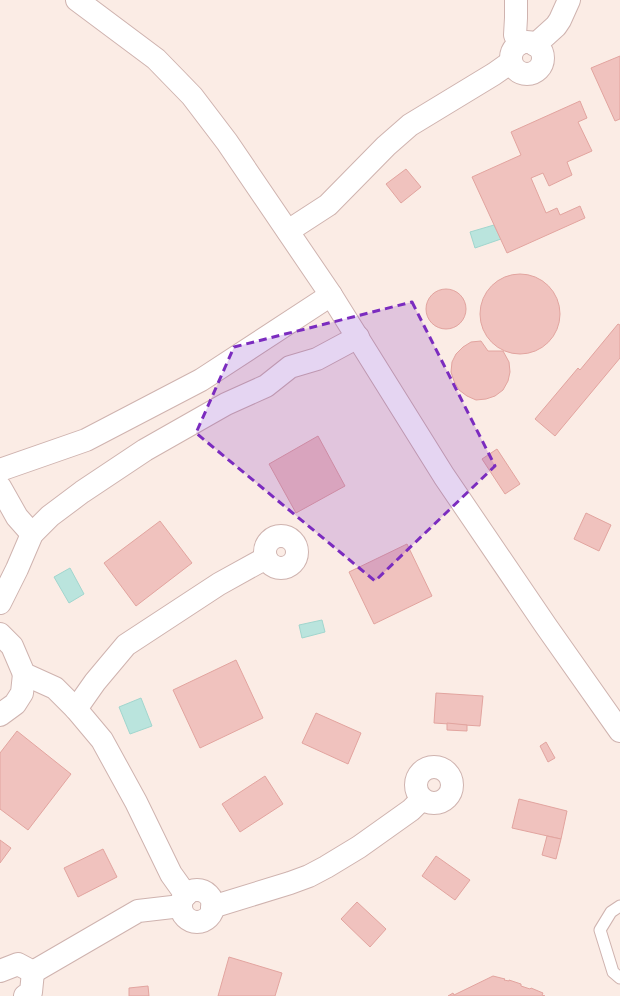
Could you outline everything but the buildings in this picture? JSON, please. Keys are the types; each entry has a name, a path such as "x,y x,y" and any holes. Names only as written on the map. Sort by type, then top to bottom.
{"street":[{"path":"77,0 156,59 192,96 227,142 358,337 444,476 546,626 620,731"},
{"path":"516,0 515,35 522,50"},
{"path":"288,231 328,205 386,146 410,125 494,74 522,50 556,26 569,0"},
{"path":"0,470 86,440 201,380 331,296"},
{"path":"0,603 32,534 50,516 82,492 145,450 226,404 266,386 290,367 317,359 358,337"},
{"path":"0,487 17,517 32,534"},
{"path":"76,709 95,682 126,645 219,584 266,558"},
{"path":"0,634 12,646 24,674 22,693 15,704 0,715"},
{"path":"24,674 55,688 76,709 102,740 136,802 183,900 182,912 190,921 202,921 207,918 211,913 212,907 309,876 359,846 411,810 422,799"},
{"path":"33,972 138,911 183,900"},
{"path":"0,971 18,964 33,972"},
{"path":"25,996 31,992 33,972"}],"lane":[{"path":"620,906 611,912 600,930 614,972 620,978"}],"highlighted area":[{"path":"412,302 495,466 375,581 196,433 234,347"}],"water":[{"path":"494,225 501,239 475,248 470,232"},
{"path":"70,568 84,594 69,603 54,577"},
{"path":"322,620 325,632 302,638 299,625"},
{"path":"141,698 152,726 130,734 119,707"}]}
